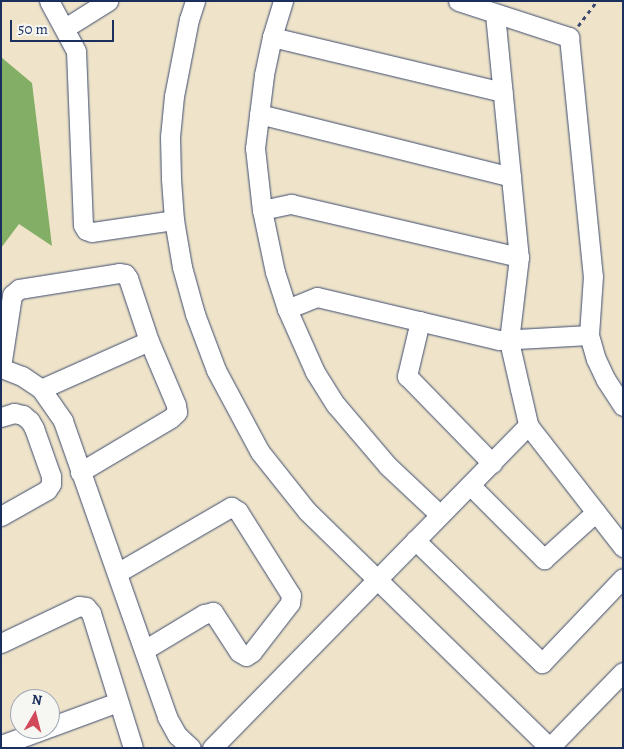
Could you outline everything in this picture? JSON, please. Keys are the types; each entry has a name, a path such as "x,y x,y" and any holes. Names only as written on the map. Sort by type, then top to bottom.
{"street":[{"path":"49,1 76,51 83,225 86,230 92,232 174,220"},
{"path":"65,28 108,1"},
{"path":"195,1 189,19 174,96 170,137 174,220 182,267 195,314 216,370 260,452 307,511 549,748 623,672"},
{"path":"283,1 272,37 255,148 262,210 275,272 286,309 315,372 336,405 388,466 440,515"},
{"path":"458,1 569,37 593,276 589,335 596,359 606,380 623,406"},
{"path":"495,14 518,257 508,341 528,425 623,547"},
{"path":"272,37 502,92"},
{"path":"259,114 511,177"},
{"path":"262,210 291,204 518,257"},
{"path":"80,472 171,418 177,412 176,405 149,342 128,278 124,274 119,273 19,289 12,295 1,368 22,376 41,389 63,421 80,472 167,717 177,735 191,748"},
{"path":"286,309 318,297 508,341 589,335"},
{"path":"420,321 408,376 492,463"},
{"path":"41,389 149,342"},
{"path":"1,417 14,413 23,415 30,421 51,476 51,484 47,490 1,516"},
{"path":"212,748 528,425"},
{"path":"470,486 544,558 596,512"},
{"path":"117,573 231,507 238,511 291,595 290,602 252,652 246,656 239,652 213,612 204,614 144,650"},
{"path":"415,540 542,663 623,578"},
{"path":"1,643 79,606 86,607 91,613 133,748"},
{"path":"60,723 118,702"},
{"path":"1,745 18,739"}],"path":[{"path":"569,37 596,1"}],"green space":[{"path":"1,57 32,83 52,246 19,224 1,248"}]}
